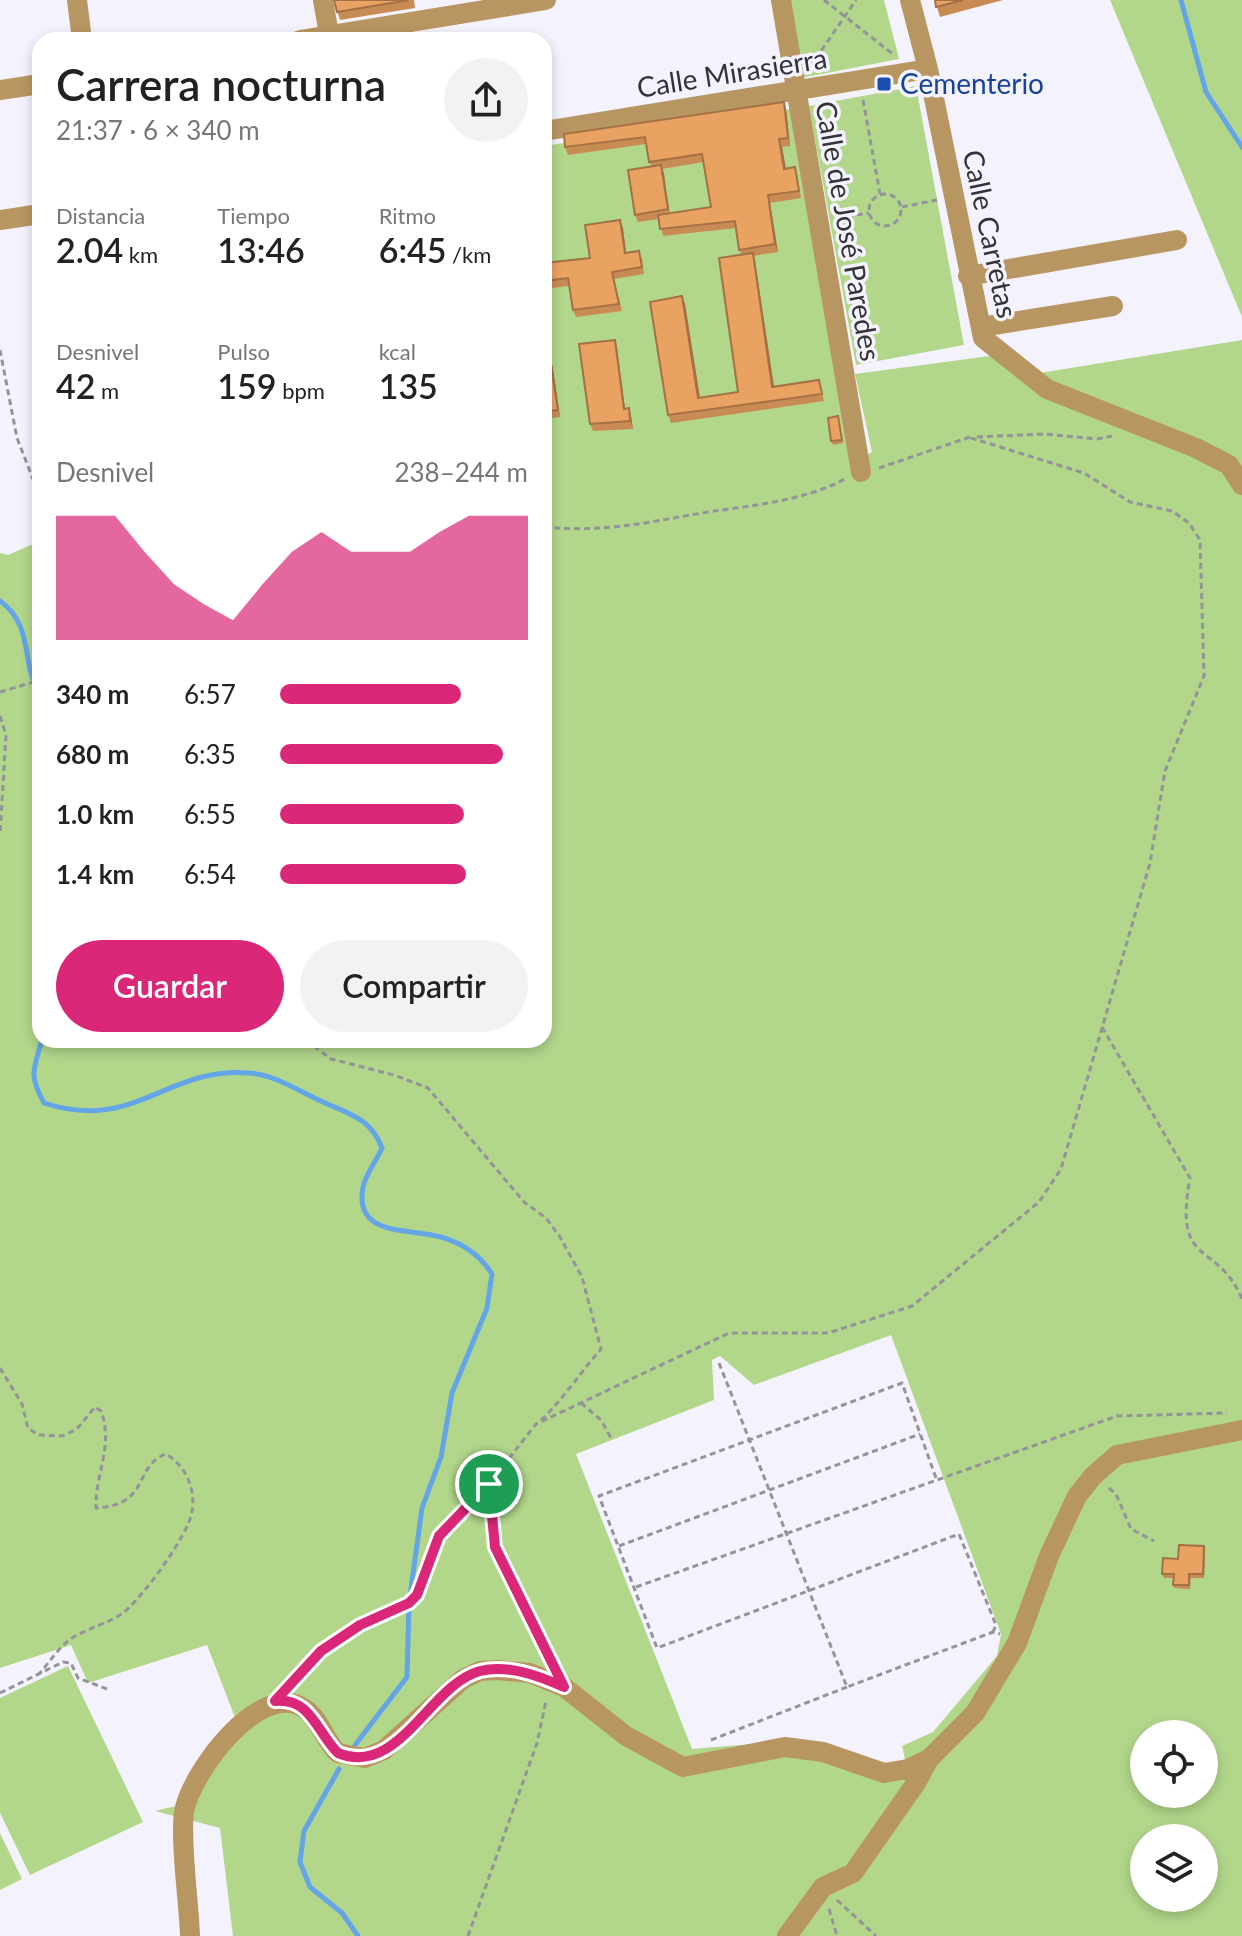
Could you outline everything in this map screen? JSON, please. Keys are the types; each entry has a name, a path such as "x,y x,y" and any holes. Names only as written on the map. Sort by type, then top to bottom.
{"street":[{"path":"77,0 81,32"},
{"path":"323,0 329,32"},
{"path":"350,32 428,9 546,0"},
{"name":"Calle de José Paredes","path":"781,0 861,472"},
{"name":"Calle Carretas","path":"910,0 928,69 983,338 1047,389 1196,448 1229,465 1242,485"},
{"name":"Calle Mirasierra","path":"552,130 928,69"},
{"path":"0,90 32,85"},
{"path":"0,220 32,215"},
{"path":"968,276 1177,240"},
{"path":"981,327 1113,306"},
{"path":"787,1936 823,1887 853,1873 916,1783 929,1759 975,1713 1005,1633 1049,1556 1077,1496 1093,1476 1117,1455 1242,1430"},
{"path":"190,1936 184,1812 203,1769 254,1713 275,1701 287,1700 307,1710 338,1753 365,1758 384,1750 463,1679 480,1671 530,1673 557,1684 626,1736 683,1767 785,1747 823,1752 884,1773 908,1769 929,1759"}],"path":[{"path":"824,0 899,59"},
{"path":"796,90 848,17 856,0"},
{"path":"859,80 880,194"},
{"path":"869,213 879,225 890,226 898,220 901,207 894,197 880,194"},
{"path":"869,213 872,201 880,194"},
{"path":"901,207 953,197"},
{"path":"818,222 869,213"},
{"path":"0,350 17,438 32,476"},
{"path":"536,1424 729,1333 828,1333 912,1306 1039,1202 1061,1169 1150,863 1165,771 1204,676 1200,540 1189,523 1172,511 1130,502 1084,473 968,437"},
{"path":"0,692 32,682"},
{"path":"0,716 6,735 0,834"},
{"path":"1102,1027 1190,1178 1184,1212 1193,1247 1234,1281 1242,1299"},
{"path":"275,1701 321,1651 360,1625 409,1603 417,1595 439,1536 489,1484 536,1424 565,1398 574,1381 601,1349 582,1277 560,1237 546,1218 524,1202 424,1084 331,1059 317,1048"},
{"path":"719,1363 847,1687"},
{"path":"0,1368 22,1404 28,1428 38,1435 62,1436 77,1429 95,1407 101,1411 107,1432 106,1460 96,1493 96,1508 115,1507 133,1496 156,1457 166,1454 176,1460 191,1482 193,1511 187,1526 139,1597 122,1613 68,1641 39,1674"},
{"path":"711,1740 847,1687 1005,1633 996,1625 959,1534 657,1648 599,1496 902,1383 936,1478"},
{"path":"581,1403 601,1420 612,1440"},
{"path":"636,1587 1117,1416 1228,1413"},
{"path":"619,1546 920,1434"},
{"path":"1093,1476 1116,1494 1131,1529 1154,1541"},
{"path":"468,1936 557,1684 495,1547 489,1484"},
{"path":"0,1693 63,1662 71,1663 78,1678 107,1689"},
{"path":"823,1887 876,1936"}],"green space":[{"path":"788,0 884,0 899,59 801,78"},
{"path":"1110,0 1242,0 1242,317"},
{"path":"916,86 964,345 856,365 809,106"},
{"path":"791,109 850,463 872,452 855,374 1012,353 1040,373 1242,340 1242,1936 233,1936 220,1828 155,1811 176,1806 236,1720 207,1645 88,1683 71,1645 0,1668 0,553 8,555 32,544 32,1048 552,1048 552,145","holes":["891,1335 1001,1634 997,1656 933,1732 902,1746 905,1759 891,1764 775,1742 692,1749 576,1454 714,1400 712,1360 720,1356 754,1385"]},
{"path":"68,1666 143,1822 30,1875 0,1813 0,1698"},
{"path":"0,1833 22,1879 0,1890"}],"building":[{"path":"334,0 409,0 337,12"},
{"path":"935,0 963,0 936,7"},
{"path":"784,102 788,138 779,139 784,169 795,167 799,191 768,195 775,244 739,250 735,221 660,229 658,215 711,207 702,154 649,162 645,137 565,147 564,134"},
{"path":"661,165 668,209 635,215 628,170"},
{"path":"620,220 625,253 639,251 642,267 612,272 619,304 573,310 568,278 552,280 552,262 590,258 585,225"},
{"path":"753,253 772,387 819,380 822,394 668,415 650,302 682,296 698,398 738,392 719,258"},
{"path":"615,340 624,409 629,408 630,421 590,424 579,344"},
{"path":"552,371 558,410 552,410"},
{"path":"838,416 842,440 831,441 828,418"},
{"path":"1179,1545 1204,1546 1203,1574 1189,1574 1189,1585 1173,1585 1174,1574 1162,1574 1163,1558 1178,1559"}],"waterway":[{"path":"1181,0 1206,92 1242,147"},
{"path":"0,601 11,611 23,633 32,676"},
{"path":"40,1048 34,1078 44,1103 75,1110 102,1110 127,1105 195,1079 249,1073 277,1080 351,1114 372,1130 382,1148 363,1187 362,1202 373,1221 395,1230 432,1235 459,1244 474,1253 492,1274 487,1308 452,1393 441,1457 422,1508 409,1603 407,1677 355,1745"},
{"path":"339,1769 304,1831 300,1862 310,1887 342,1913 358,1936"}],"place":[{"name":"Cementerio","path":"884,84"}],"route":[{"path":"489,1484 495,1547 539,1642 564,1687 530,1673 480,1671 463,1679 384,1750 365,1758 350,1758 338,1753 307,1710 287,1700 275,1701 321,1651 360,1625 386,1616 409,1603 417,1595 439,1536 489,1484"}]}
